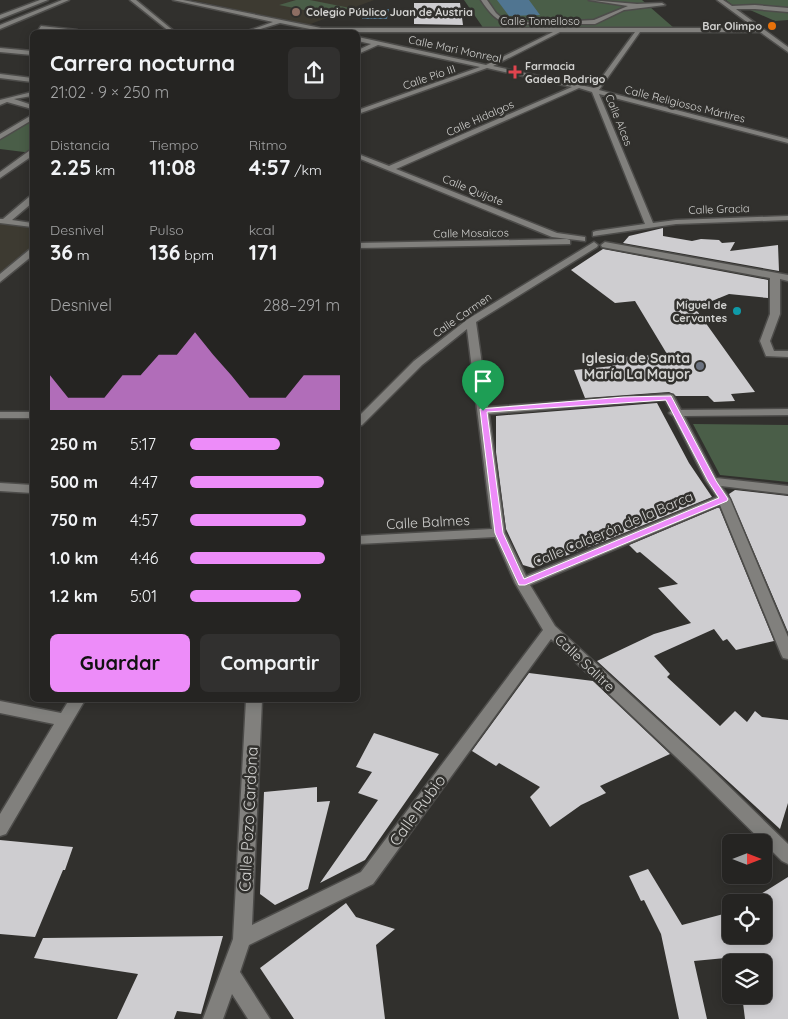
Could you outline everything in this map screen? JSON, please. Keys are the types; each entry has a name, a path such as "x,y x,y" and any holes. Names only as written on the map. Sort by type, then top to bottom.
{"street":[{"path":"1,16 45,0"},
{"path":"0,27 66,0"},
{"path":"133,0 171,30"},
{"path":"176,0 320,30"},
{"path":"484,0 495,17 500,21 526,23 595,22 622,9 636,6 662,5"},
{"path":"592,0 636,6"},
{"path":"720,0 788,50"},
{"path":"732,8 755,7 788,10"},
{"path":"253,30 278,22"},
{"path":"41,28 59,30"},
{"name":"Calle Tomelloso","path":"360,30 638,32 761,30"},
{"name":"Calle Pío III","path":"360,111 488,66 559,31"},
{"name":"Calle Alces","path":"638,32 596,91 650,225"},
{"name":"Calle Mari Monreal","path":"360,39 578,86"},
{"path":"775,40 788,40"},
{"path":"360,51 377,43"},
{"path":"0,50 30,54"},
{"path":"0,76 30,80"},
{"name":"Calle Religiosos Mártires","path":"578,86 788,141"},
{"name":"Calle Hidalgos","path":"391,168 578,86"},
{"path":"0,104 7,99 30,94"},
{"path":"7,99 30,106"},
{"path":"0,137 30,118"},
{"path":"0,176 30,154"},
{"name":"Calle Quijote","path":"360,157 555,235 587,242"},
{"path":"2,221 30,201"},
{"name":"Calle Gracia","path":"587,242 587,234 650,225 718,220 788,218"},
{"path":"2,221 30,225"},
{"name":"Calle Gracia","path":"607,242 650,225"},
{"path":"596,234 607,242"},
{"path":"587,242 607,242 788,278"},
{"name":"Calle Mosaicos","path":"360,246 587,242"},
{"name":"Calle Carmen","path":"360,421 418,363 471,321 587,242"},
{"path":"0,279 30,254"},
{"path":"774,276 774,314 765,341 770,354 788,354"},
{"name":"Calle Salitre","path":"471,321 499,533 522,583 550,630 699,768 788,856"},
{"path":"483,411 624,399 669,398 675,413 712,481 724,499 788,654"},
{"path":"675,413 788,412"},
{"path":"0,415 30,415"},
{"path":"712,481 788,490"},
{"path":"0,487 30,489"},
{"name":"Calle Calderón de la Barca","path":"522,583 724,499"},
{"name":"Calle Balmes","path":"360,540 499,533"},
{"name":"Calle Rubio","path":"242,939 368,878 550,630"},
{"path":"0,829 76,702"},
{"name":"Calle Pozo Cardona","path":"213,1019 242,939 254,702"},
{"path":"0,707 64,720"},
{"path":"230,975 260,1019"}],"shaded area":[{"name":"Colegio Público Juan de Austria","path":"192,0 374,0 308,25"},
{"path":"0,221 30,225 30,254 0,279"}],"green space":[{"path":"296,0 310,0 350,8 329,15 279,5"},
{"path":"464,0 642,0 674,28 484,29"},
{"path":"726,0 788,0 788,20 775,21 750,10 739,10"},
{"path":"27,120 30,121 30,153 0,149 0,137"},
{"path":"693,424 788,425 788,482 720,475"}],"water":[{"path":"497,0 529,0 540,15 509,16"},
{"path":"364,9 389,9 387,19 362,19"}],"building":[{"path":"414,3 460,3 463,25 414,24"},
{"path":"663,228 663,236 692,241 701,239 719,240 722,243 735,242 730,251 778,245 779,271 623,243 629,236"},
{"path":"603,249 768,280 768,298 729,294 695,308 755,392 731,394 735,401 714,402 708,396 676,396 669,392 585,398 574,370 613,366 609,358 667,354 635,301 615,303 571,270"},
{"path":"657,403 689,463 712,497 533,568 523,565 506,529 496,452 496,416"},
{"path":"735,490 788,496 788,632 729,494"},
{"path":"719,507 774,641 736,650 727,639 723,641 714,629 654,656 670,674 667,677 720,726 735,711 747,722 755,711 762,717 788,720 788,803 780,829 597,661 654,634 691,623 658,588 678,584 629,545"},
{"path":"529,673 593,681 670,754 600,786 606,793 581,805 550,827 530,797 540,787 499,763 496,766 472,751"},
{"path":"374,733 439,754 365,860 320,883 378,800 358,793 372,772 356,767"},
{"path":"317,787 317,802 330,801 308,889 275,905 260,894 264,792"},
{"path":"0,840 73,847 65,870 63,870 35,937 0,934"},
{"path":"648,869 682,925 722,914 722,944 772,944 772,894 761,894 788,877 788,1019 745,1019 743,1004 772,1004 772,954 722,954 722,958 694,961 707,1019 679,1019 661,934 644,900 641,901 629,876"},
{"path":"346,903 356,917 395,929 376,945 385,1019 294,1019 260,968"},
{"path":"223,936 201,1014 177,1011 174,1019 117,1019 138,974 34,958 43,938"}],"place":[{"name":"Colegio Público Juan de Austria","path":"296,12"},
{"name":"Bar Olimpo","path":"772,26"},
{"name":"Farmacia Gadea Rodrigo","path":"515,72"},
{"name":"Miguel de Cervantes","path":"737,311"},
{"name":"Iglesia de Santa María La Mayor","path":"700,366"}],"route":[{"path":"669,398 675,413 680,419 712,481 724,499 522,583 499,533 483,411 624,399 669,398"}]}
